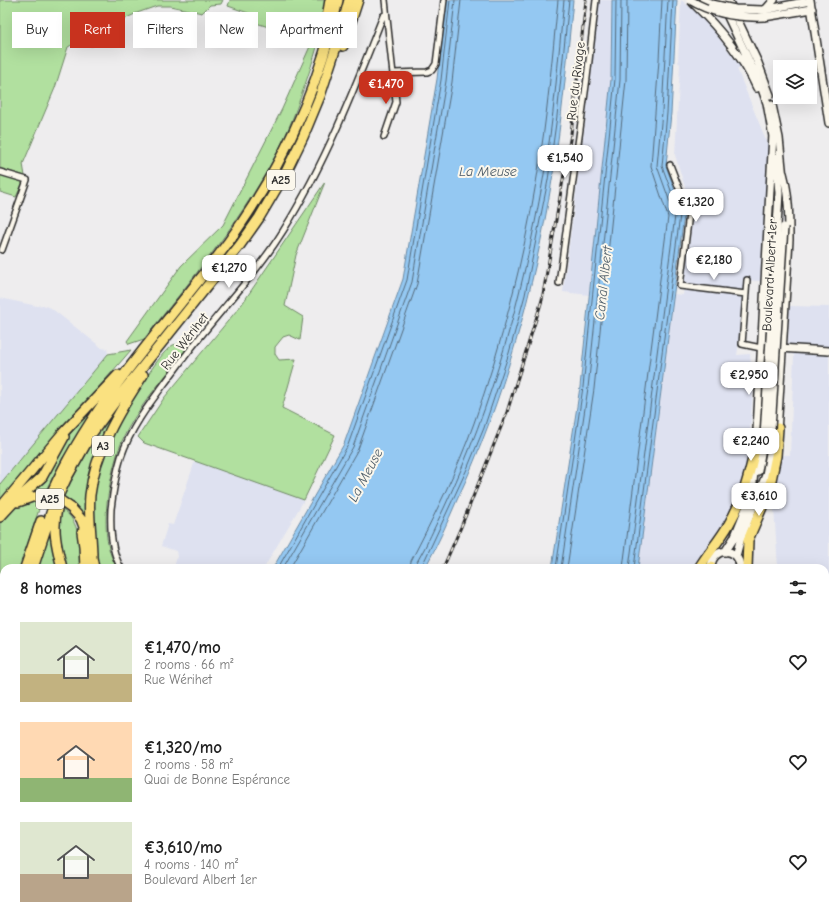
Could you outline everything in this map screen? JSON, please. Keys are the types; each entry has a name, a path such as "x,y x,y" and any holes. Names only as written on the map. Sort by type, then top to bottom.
{"highway":[{"name":"A25","path":"319,68 321,47 330,0"},
{"name":"A25","path":"26,564 47,504 70,456 113,390 152,338 215,260 240,225 259,196 290,140 329,39 338,0"},
{"name":"A25","path":"34,564 53,507 77,457 100,422 231,256 259,218 298,149 309,126 325,83 349,0"},
{"name":"A25","path":"325,83 336,65 358,0"},
{"name":"A3","path":"92,557 90,496 98,459 111,429 158,348"},
{"name":"A3","path":"0,508 62,434 143,350"},
{"name":"A3","path":"0,517 42,477 49,467 62,440 74,422"},
{"path":"747,564 748,540 763,505 771,480 778,446 775,428"},
{"path":"702,564 729,525 737,508 748,477 756,445"},
{"path":"61,564 54,526 56,510 66,479"},
{"name":"A3","path":"0,517 21,501 32,497 48,496 57,499 81,519 87,534 93,564"},
{"path":"72,511 78,521 83,536 85,564"}],"main road":[{"path":"690,0 711,11 742,17 810,0 829,123"},
{"path":"690,0 728,40 739,55 750,73 769,112"},
{"path":"703,0 735,10 764,12 812,9"},
{"name":"Boulevard Albert 1er","path":"711,564 716,555 725,552 734,538 752,492 760,464 764,436 781,226 773,134 769,112 756,73 720,0"},
{"name":"Boulevard Albert 1er","path":"728,0 758,62 768,90 779,138 782,173 775,428 766,475 740,541 736,556"},
{"path":"764,12 775,0 784,6"},
{"path":"752,492 756,445 773,134"},
{"path":"775,428 783,349 789,224 787,190 782,173"},
{"path":"761,348 829,351"},
{"path":"725,552 731,552 736,556 740,564"}],"street":[{"path":"384,137 396,102 385,0"},
{"path":"393,73 428,72 432,70 436,64 444,0"},
{"name":"Rue du Rivage","path":"559,283 596,0"},
{"name":"Rue Wérihet","path":"119,564 114,552 112,541 111,516 121,457 128,441 146,408 197,340 254,272 282,232 316,173 361,72 383,16 386,14"},
{"path":"670,165 689,214 680,286 746,294"},
{"path":"0,172 27,180 2,250"},
{"path":"747,280 742,344 761,348"}],"shaded area":[{"path":"599,0 612,0 611,79 589,295 563,292 591,78"},
{"path":"681,0 709,25 741,67 737,69 768,145 770,157 764,257 761,281 744,280 737,355 750,354 753,389 749,446 745,473 738,495 722,526 694,564 639,564 674,294 683,295 693,213 675,155 680,64 678,62"},
{"path":"0,298 37,306 43,305 51,308 102,348 107,349 108,354 0,484"},
{"path":"789,306 829,307 829,564 778,564 773,493 782,455 790,455 794,355 788,353"},
{"path":"195,461 304,500 266,564 175,564 177,556 176,551 161,546 168,524 173,525"}],"green space":[{"path":"0,0 223,0 221,4 210,5 202,13 170,6 157,6 140,12 133,12 133,15 125,19 125,12 70,12 70,46 68,47 55,88 23,164 25,176 0,168"},
{"path":"230,0 326,0 324,12 266,12 266,26 258,24 258,12 245,12 228,6"},
{"path":"309,48 317,48 300,98 283,140 245,207 213,252 144,339 129,344 127,341 181,266 223,225 282,109"},
{"path":"0,175 23,182 16,197 0,192"},
{"path":"325,182 296,255 285,306 303,317 300,340 289,335 283,337 275,347 275,354 279,360 296,359 282,408 335,435 304,500 144,443 138,437 164,398 242,304"},
{"path":"233,248 107,405 133,369 228,249"},
{"path":"177,344 185,344 187,348 143,405 122,441 111,479 106,520 108,544 115,564 97,564 93,506 98,475 107,447 113,433 148,374 166,350"},
{"path":"131,350 0,501 0,484 108,354"},
{"path":"129,393 105,436 86,525 79,511 64,496 78,469 110,417"},
{"path":"104,395 63,457 45,492 30,493 70,434"},
{"path":"42,500 21,564 0,564 0,522 18,506 29,502"},
{"path":"59,507 69,515 76,527 80,547 81,564 64,564 59,546"},
{"path":"52,526 59,564 39,564"}],"water":[{"name":"La Meuse","path":"446,0 573,0 556,158 545,221 526,303 503,383 474,462 427,564 275,564 344,444 403,279 437,79"},
{"name":"Canal Albert","path":"612,0 677,0 671,113 666,166 684,215 639,564 553,564 580,387 611,79"}],"railway":[{"path":"445,564 507,412 542,300 571,134 586,0"}]}
